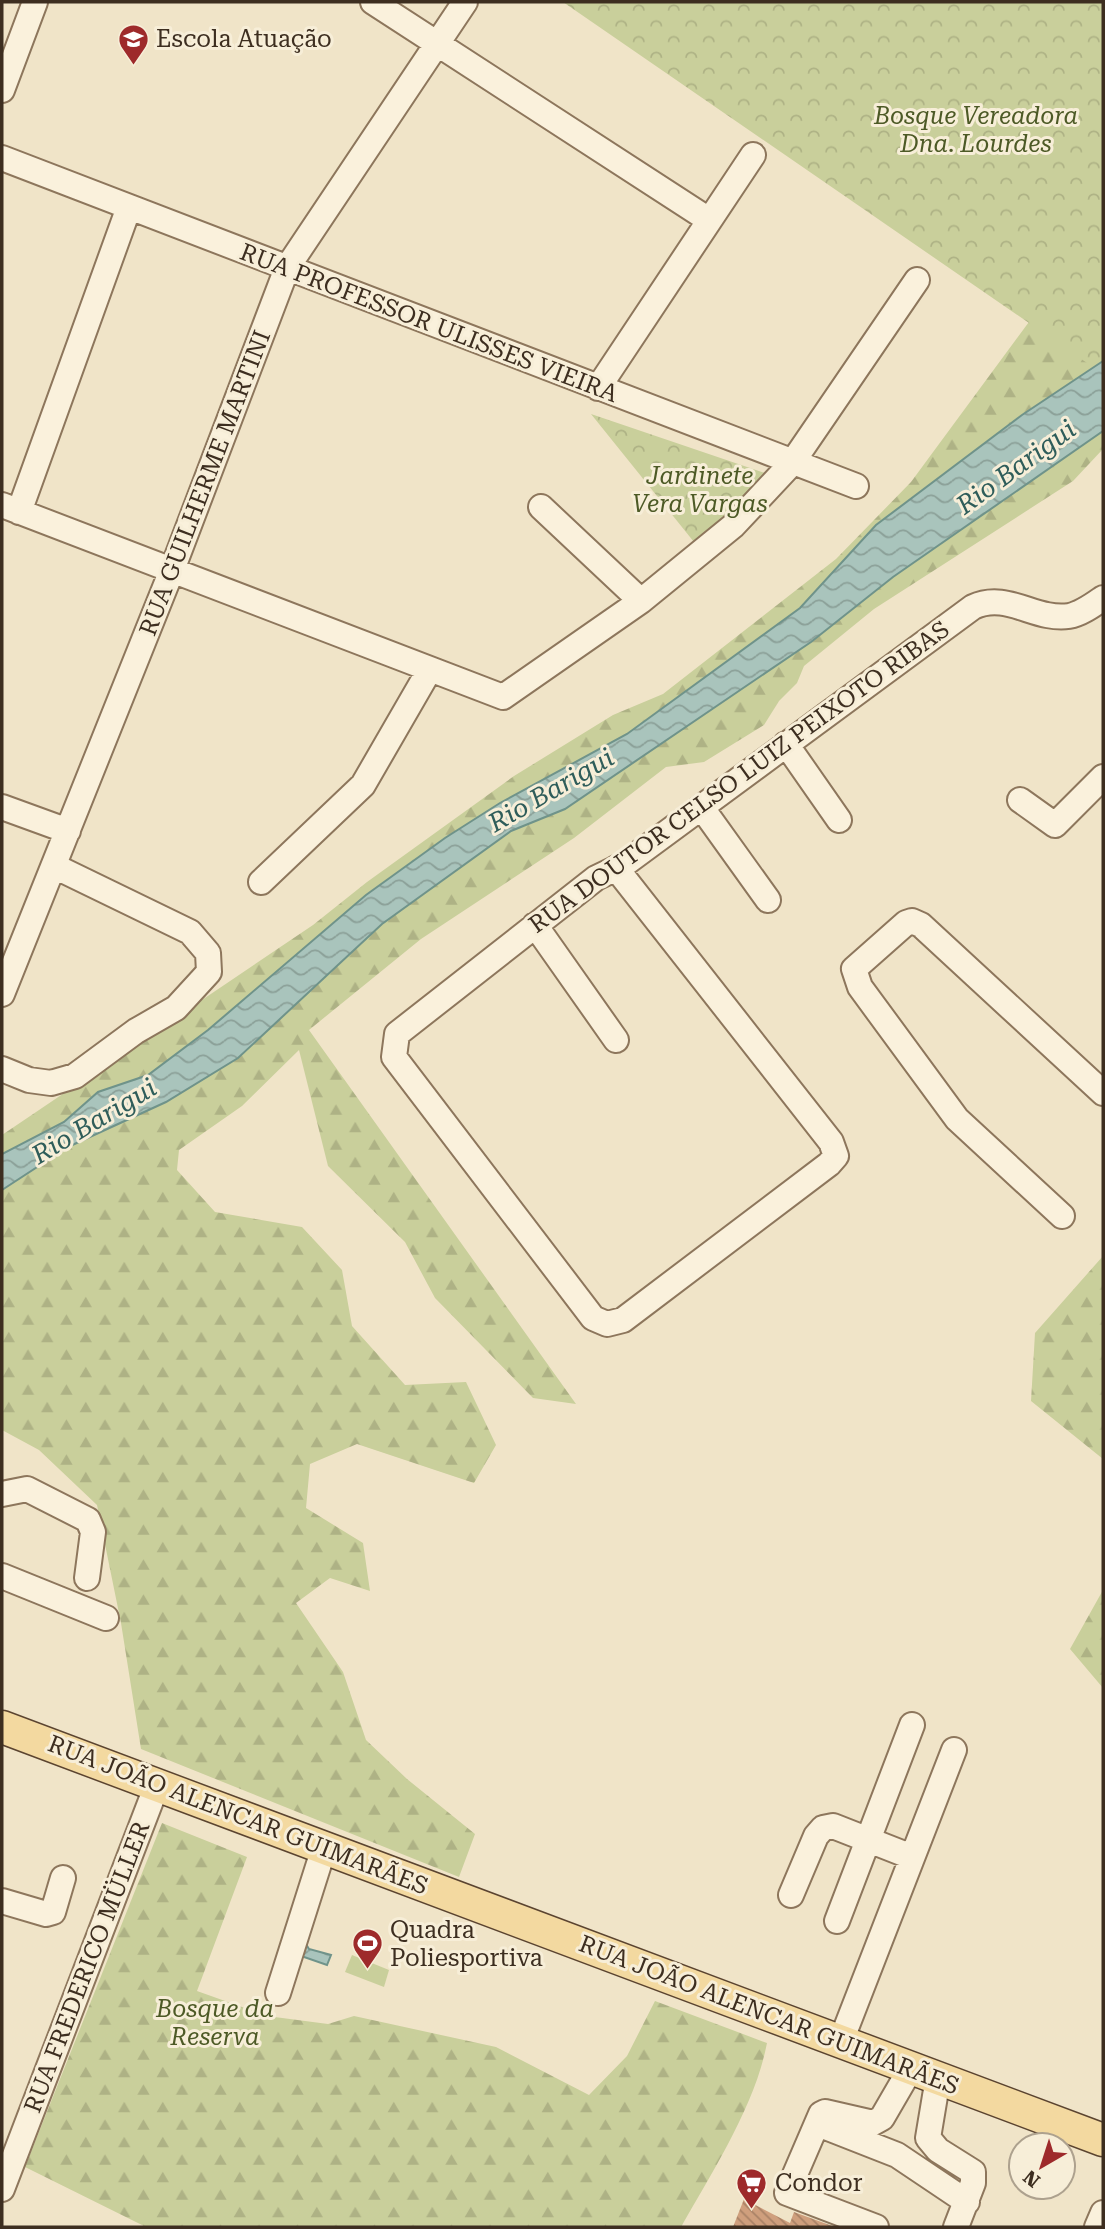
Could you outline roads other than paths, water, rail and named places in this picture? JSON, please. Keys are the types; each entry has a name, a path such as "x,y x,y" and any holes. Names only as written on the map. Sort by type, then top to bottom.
{"main road":[{"name":"RUA JOÃO ALENCAR GUIMARÃES","path":"2,1727 1103,2140"},
{"path":"1035,2114 1103,2153"}],"street":[{"path":"2,90 35,2"},
{"path":"373,2 709,220"},
{"name":"RUA GUILHERME MARTINI","path":"2,994 172,570 287,268 465,2"},
{"path":"598,388 753,155"},
{"name":"RUA PROFESSOR ULISSES VIEIRA","path":"2,158 856,486"},
{"path":"130,207 10,508 503,697 641,601 733,526 792,463 917,280"},
{"path":"541,507 641,601"},
{"name":"RUA DOUTOR CELSO LUIZ PEIXOTO RIBAS","path":"616,868 831,1142 836,1156 623,1320 607,1324 593,1318 394,1057 397,1034 596,878 616,868 702,808 982,603 1005,603 1053,615 1069,616 1103,598"},
{"path":"261,882 363,785 430,669"},
{"path":"786,744 839,820"},
{"path":"1020,800 1055,825 1100,787"},
{"path":"2,807 68,831"},
{"path":"702,808 768,900"},
{"path":"2,1069 29,1080 51,1083 75,1076 136,1031 176,1008 209,972 208,953 190,932 54,866"},
{"path":"1062,1216 957,1119 860,987 854,969 906,923 912,921 921,925 1103,1093"},
{"path":"535,925 616,1040"},
{"path":"2,1494 27,1489 88,1520 93,1532 87,1578"},
{"path":"2,1576 106,1618"},
{"path":"837,1921 912,1725"},
{"path":"841,2041 954,1750"},
{"name":"RUA FREDERICO MÜLLER","path":"2,2189 157,1785"},
{"path":"791,1895 816,1836 823,1828 833,1826 912,1857"},
{"path":"278,1993 324,1848"},
{"path":"2,1901 46,1914 54,1912 64,1878"},
{"path":"876,2227 787,2193 816,2124 825,2112 873,2123 883,2119 925,2073"},
{"path":"925,2073 928,2138 938,2150 973,2172 973,2183 956,2227"},
{"path":"816,2124 897,2155 967,2202"},
{"path":"1097,2227 1103,2213"}],"water":[{"name":"Rio Barigui","path":"1103,361 1103,431 893,577 811,642 565,809 511,831 382,924 238,1058 166,1102 68,1147 2,1190 2,1154 64,1122 98,1092 148,1075 208,1030 366,895 445,838 500,803 627,734 800,608 876,525 1022,415"},
{"path":"304,1941 309,1949 331,1955 327,1965 281,1949"}],"place":[{"name":"Escola Atuação","path":"133,66"},
{"name":"Quadra Poliesportiva","path":"367,1971"},
{"name":"Condor","path":"752,2210"}],"park label":[{"name":"Bosque Vereadora Dna. Lourdes","path":"976,130"},
{"name":"Jardinete Vera Vargas","path":"700,490"},
{"name":"Bosque da Reserva","path":"215,2023"}]}
